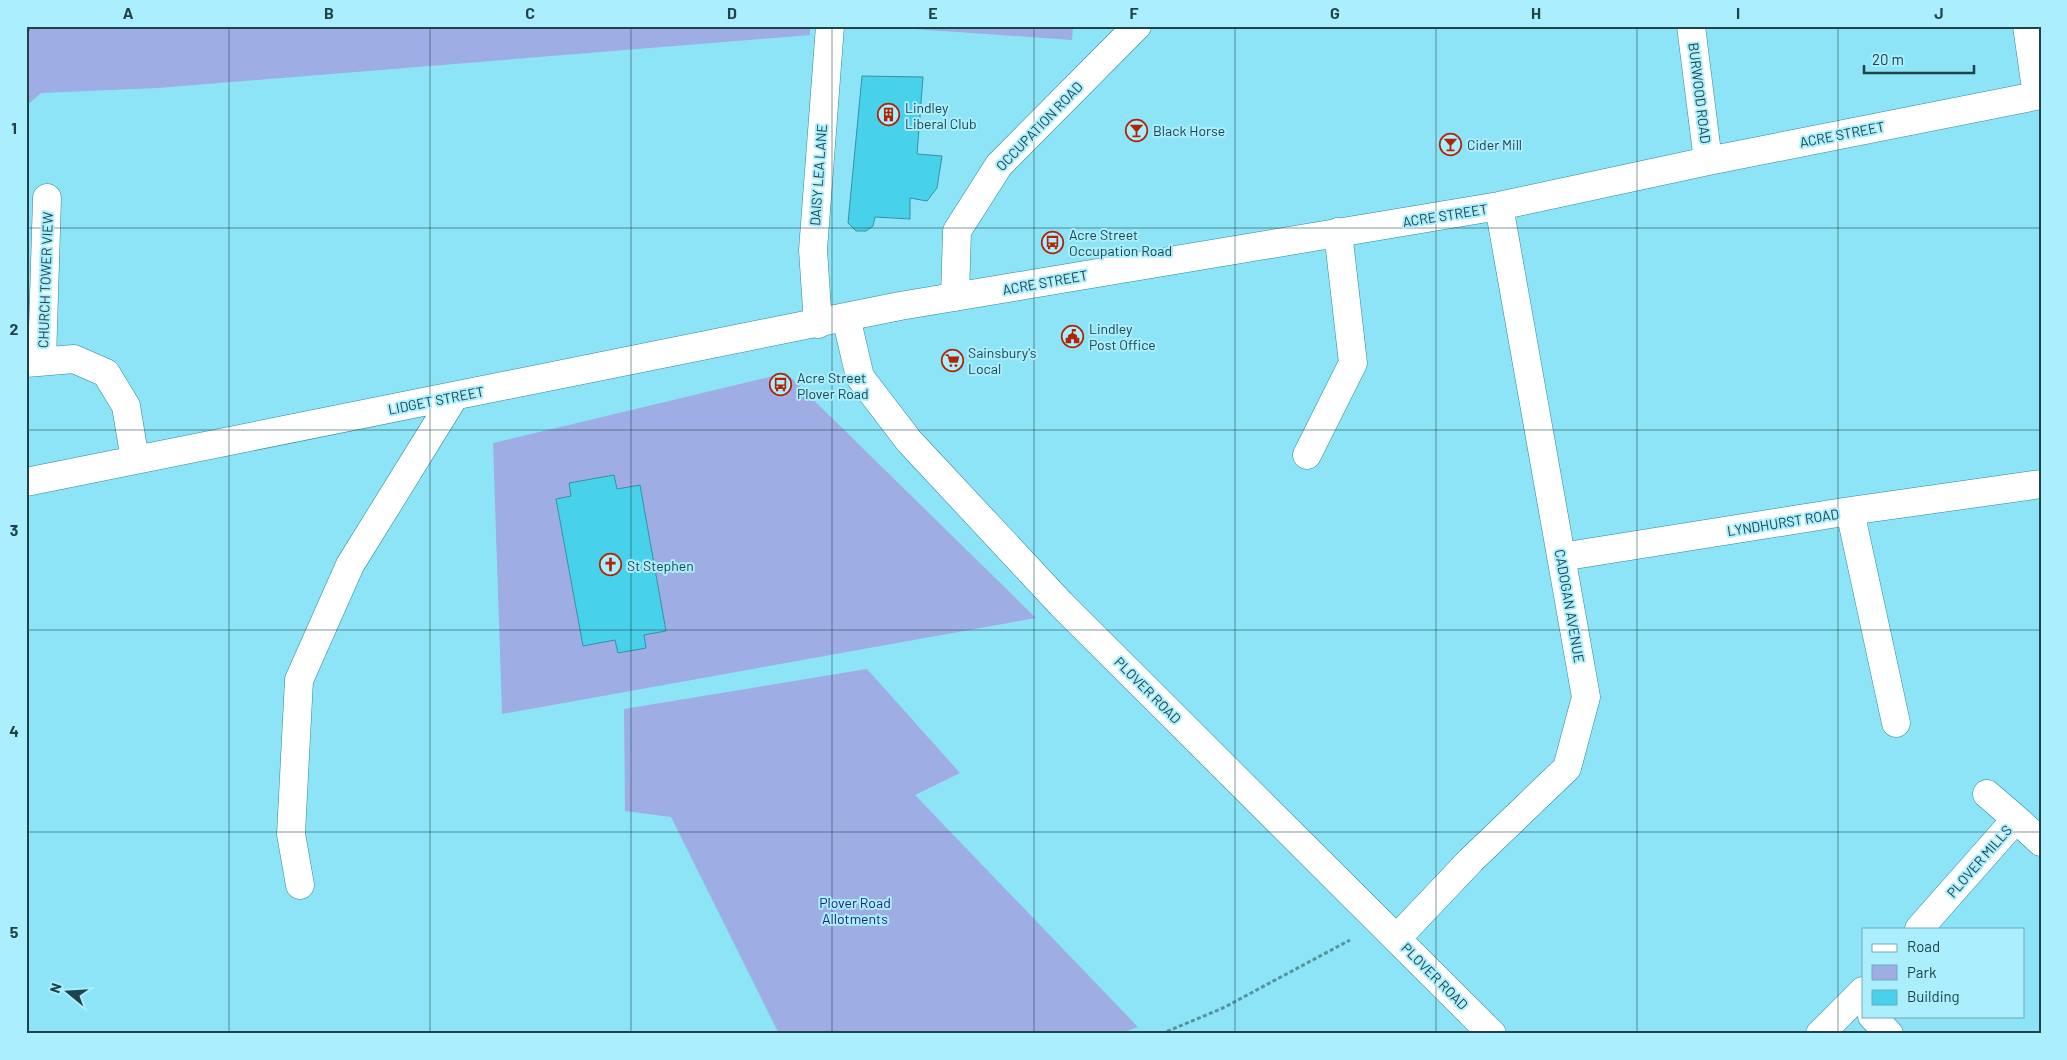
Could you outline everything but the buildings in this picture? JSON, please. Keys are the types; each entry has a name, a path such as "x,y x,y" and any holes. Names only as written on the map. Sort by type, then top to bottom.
{"street":[{"name":"DAISY LEA LANE","path":"818,324 813,250 830,26"},
{"name":"OCCUPATION ROAD","path":"955,297 957,231 999,164 1137,26"},
{"name":"BURWOOD ROAD","path":"1691,26 1708,161"},
{"path":"2027,26 2039,96"},
{"name":"ACRE STREET","path":"846,317 1499,206 1708,161 2039,96"},
{"name":"CHURCH TOWER VIEW","path":"47,198 34,362 74,359 106,373 126,406 135,460"},
{"name":"CADOGAN AVENUE","path":"1389,931 1471,860 1567,768 1586,696 1499,206"},
{"path":"1307,455 1353,363 1338,232"},
{"name":"LIDGET STREET","path":"26,482 846,317"},
{"name":"PLOVER ROAD","path":"846,317 860,377 909,441 1062,604 1389,931 1482,1030"},
{"path":"300,885 291,834 299,680 350,565 454,397"},
{"path":"1850,512 2041,484"},
{"name":"LYNDHURST ROAD","path":"1561,557 1850,512 1896,723"},
{"path":"1986,794 2016,819"},
{"name":"PLOVER MILLS","path":"1919,928 2016,819 2041,842"},
{"path":"1820,1034 1862,1005"},
{"path":"1876,1018 1889,1034"}],"path":[{"path":"26,31 36,26"},
{"path":"1161,1034 1223,1008 1389,931"}],"green space":[{"path":"26,26 810,26 810,35 158,88 41,93 26,106"},
{"path":"871,26 1073,26 1072,40"},
{"path":"786,373 1036,618 502,714 493,443"},
{"name":"Plover Road Allotments","path":"867,669 960,773 915,795 1138,1027 1119,1034 779,1034 671,817 625,811 624,709"}],"place":[{"name":"Lindley Liberal Club","path":"889,115"},
{"name":"Black Horse","path":"1137,130"},
{"name":"Cider Mill","path":"1451,144"},
{"name":"Acre Street Occupation Road","path":"1053,242"},
{"name":"Lindley Post Office","path":"1073,336"},
{"name":"Sainsbury's Local","path":"952,360"},
{"name":"Acre Street Plover Road","path":"781,385"},
{"name":"St Stephen","path":"611,565"}]}
